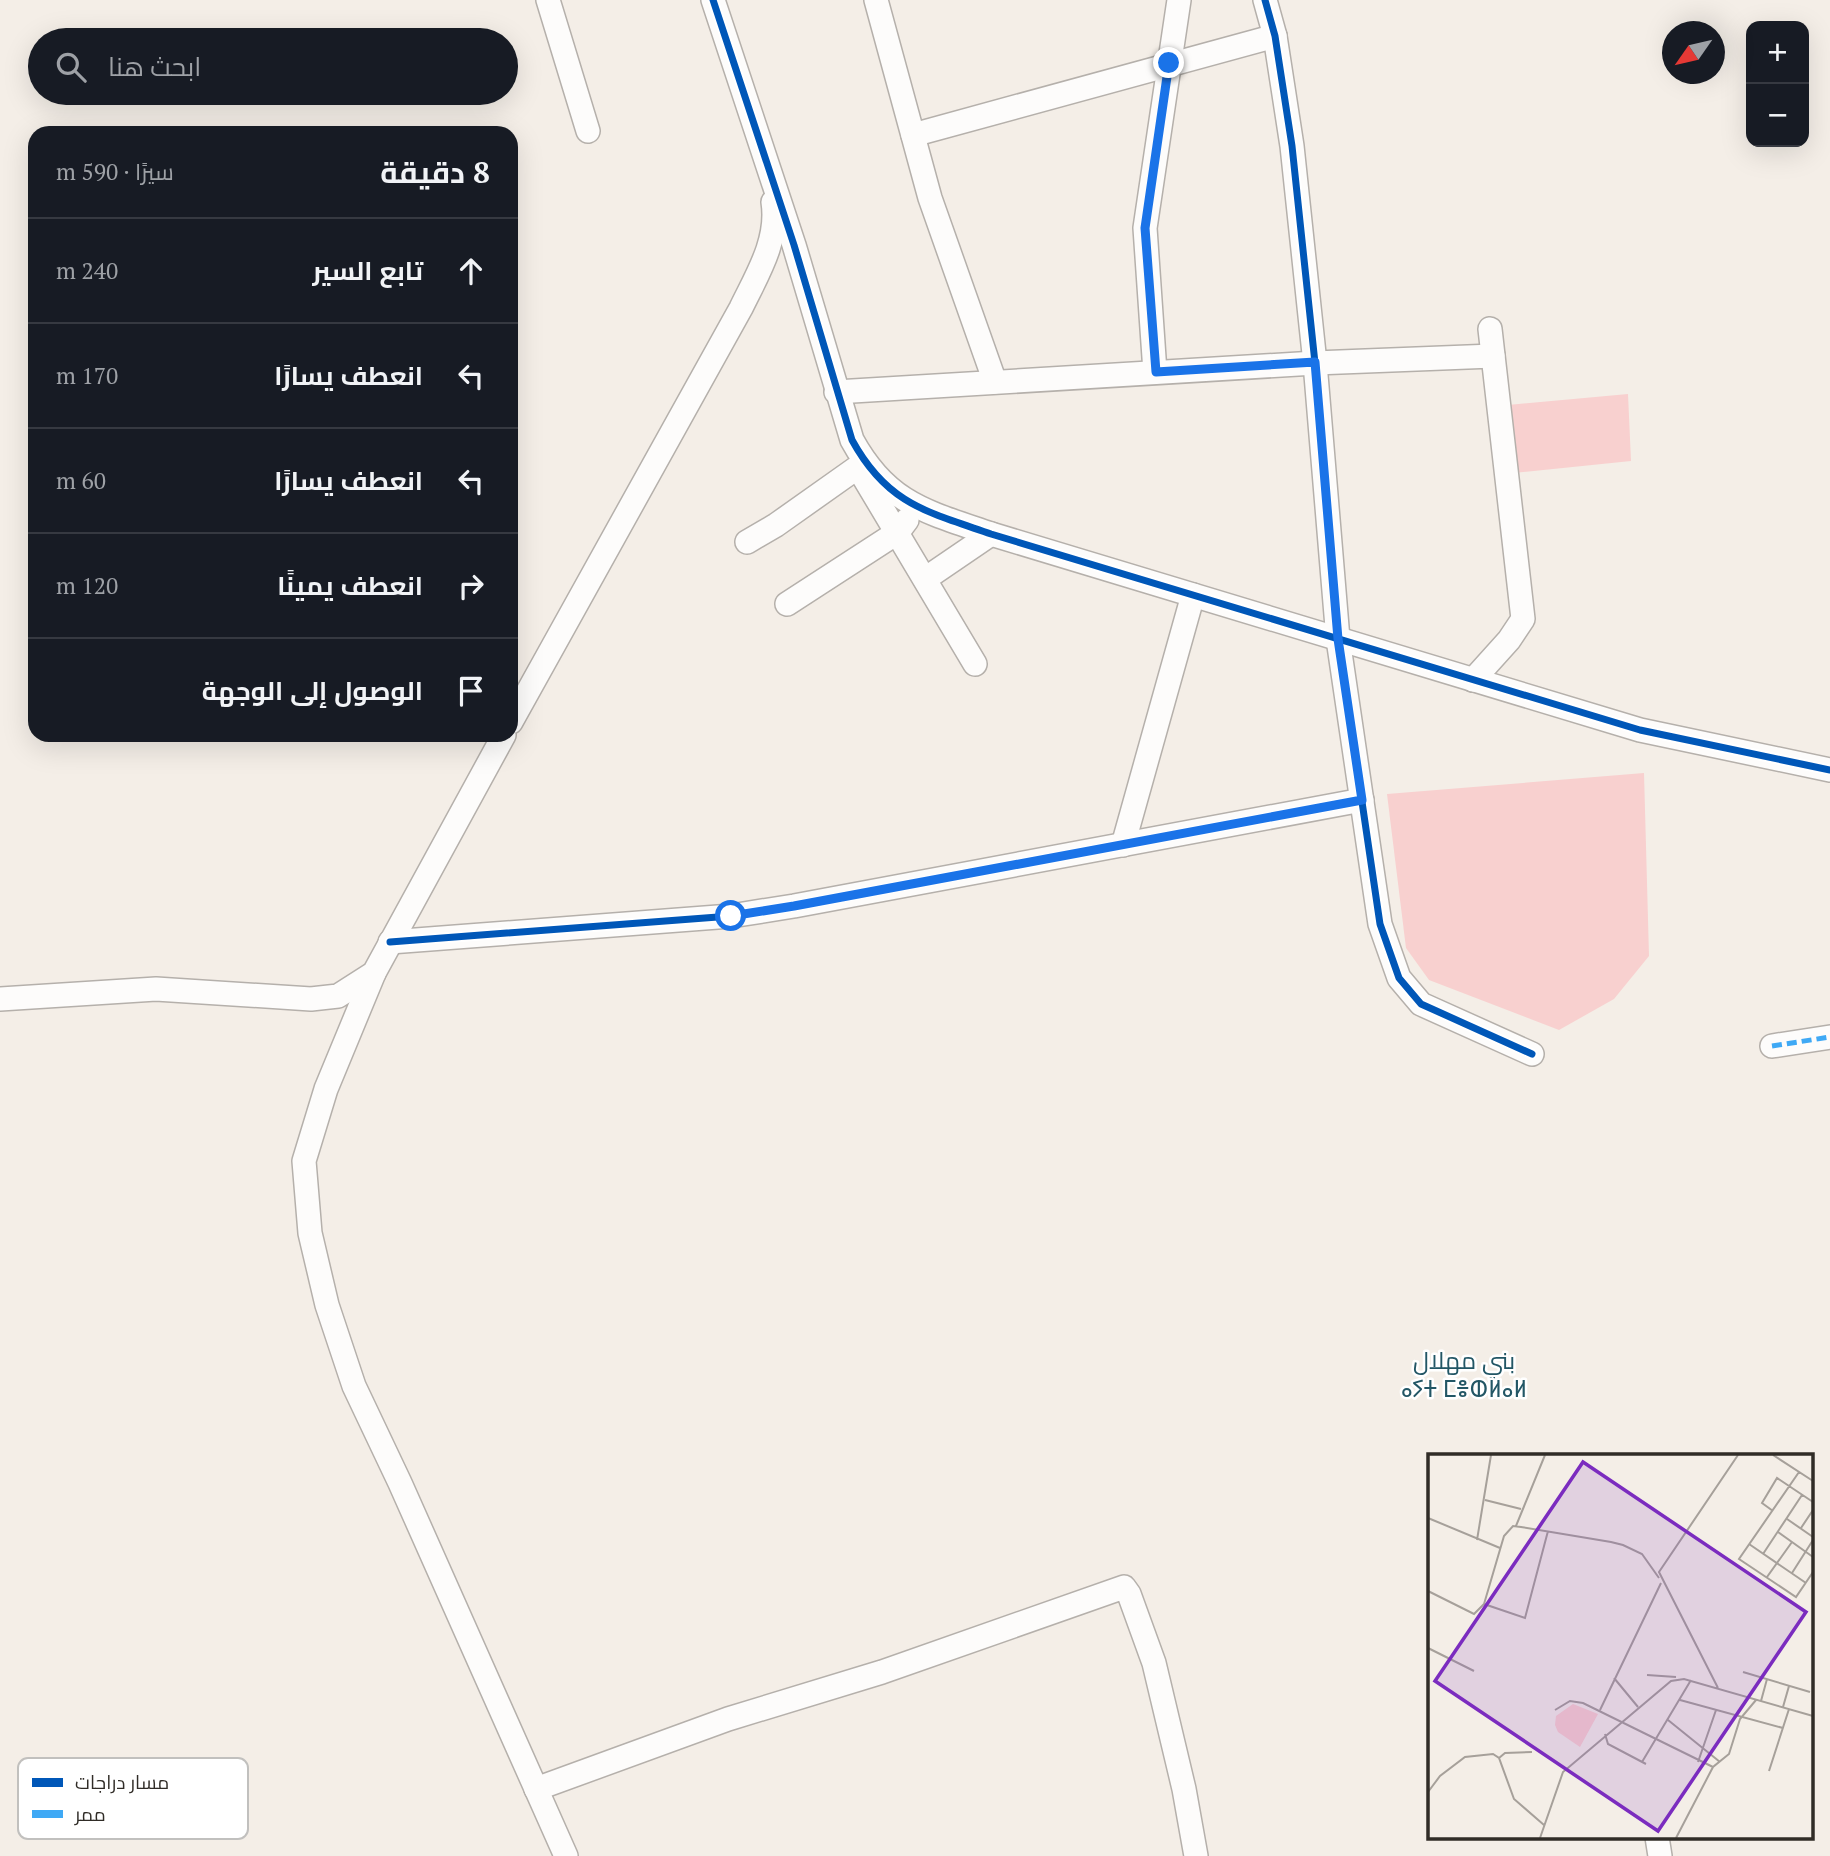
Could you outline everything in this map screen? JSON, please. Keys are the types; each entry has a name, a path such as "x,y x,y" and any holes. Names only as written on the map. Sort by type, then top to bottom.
{"street":[{"path":"548,0 588,131"},
{"path":"713,0 794,245 836,392 861,465 975,664"},
{"path":"876,0 930,198 995,382"},
{"path":"1156,372 1145,228 1179,0"},
{"path":"1265,0 1275,36 1292,146 1315,362 1338,639 1380,925 1399,978 1421,1004 1532,1054"},
{"path":"913,135 1275,36"},
{"path":"518,709 741,308 767,253 776,218 769,174"},
{"path":"767,253 794,245"},
{"path":"1473,680 1509,640 1523,619 1490,328"},
{"path":"836,392 1315,362 1493,356"},
{"path":"861,465 916,508 991,534 1640,730 1830,770"},
{"path":"747,542 861,465"},
{"path":"787,604 898,532 916,508"},
{"path":"925,579 991,534"},
{"path":"1122,845 1193,595"},
{"path":"500,742 374,973 327,1089 304,1161 310,1233 327,1305 354,1386 406,1496 566,1856"},
{"path":"390,942 731,916 808,904 1362,800"},
{"path":"0,999 156,989 311,999 338,996 374,973"},
{"path":"311,999 334,1011 348,1034"},
{"path":"1772,1045 1830,1037"},
{"path":"536,1789 728,1719 882,1672 1124,1587 1154,1663 1184,1789 1196,1856"}],"shaded area":[{"path":"1628,394 1631,461 1513,473 1508,405"},
{"path":"1644,773 1649,956 1614,999 1559,1030 1429,980 1406,948 1387,794"}],"marked path":[{"path":"1772,1046 1830,1037"}],"cycle path":[{"path":"713,0 794,245 852,440 865,462 894,492 928,511 991,534 1640,730 1830,770"},
{"path":"1265,0 1275,36 1292,146 1315,363 1338,639 1380,924 1399,978 1421,1004 1532,1054"},
{"path":"390,942 731,916 1362,800"}],"district":[{"name":"بني مهلال ⴰⵢⵜ ⵎⴻⵀⵍⴰⵍ","path":"1464,1375"}],"route":[{"path":"731,916 1362,800 1338,639 1315,362 1156,372 1145,228 1169,63"}]}
